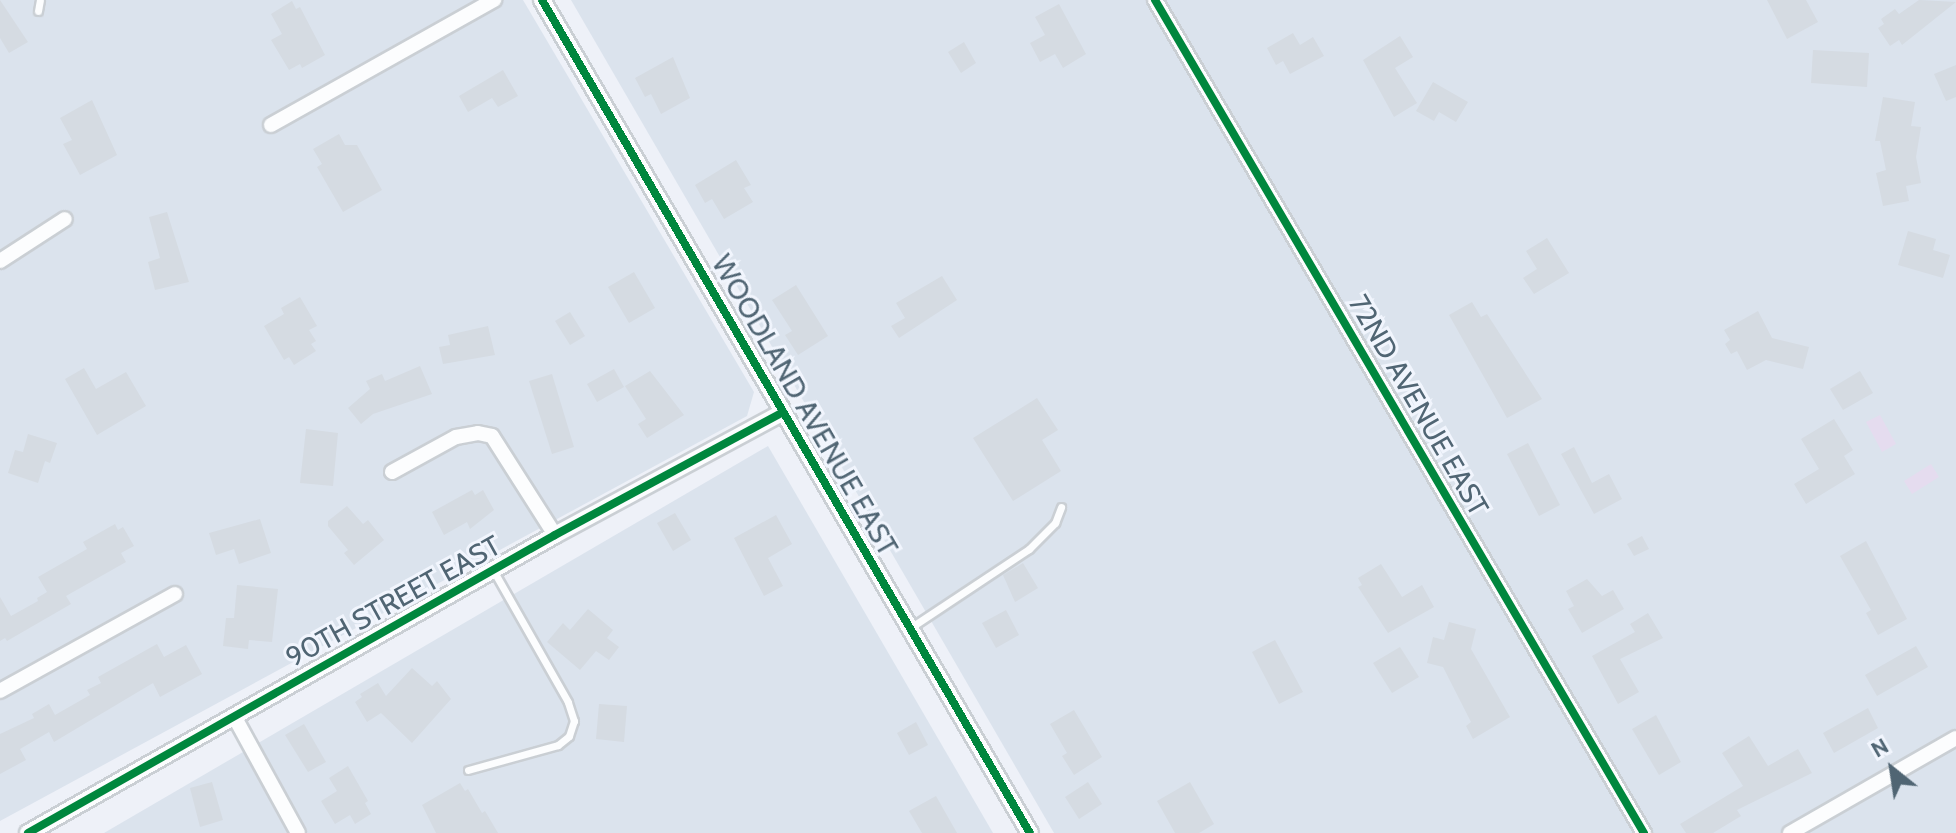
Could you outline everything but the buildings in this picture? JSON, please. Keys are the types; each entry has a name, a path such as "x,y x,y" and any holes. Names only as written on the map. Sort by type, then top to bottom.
{"street":[{"path":"271,125 494,0"},
{"name":"WOODLAND AVENUE EAST","path":"542,0 1030,833"},
{"name":"72ND AVENUE EAST","path":"1155,0 1644,833"},
{"path":"0,261 65,219"},
{"name":"90TH STREET EAST","path":"28,833 555,535 783,412"},
{"path":"392,472 456,437 478,433 492,436 555,535"},
{"path":"0,691 175,594"},
{"path":"234,716 298,833"},
{"path":"1790,833 1956,738"}],"lane":[{"path":"38,11 40,0"},
{"path":"910,628 1029,549 1055,523 1061,507"},
{"path":"468,770 558,745 569,736 574,721 568,702 493,570"}],"shaded area":[{"path":"0,0 523,0 754,392 747,416 0,821"},
{"path":"571,0 1956,0 1956,833 1054,833"},
{"path":"1880,415 1896,444 1882,452 1866,422"},
{"path":"768,446 993,833 104,833"},
{"path":"1931,464 1939,477 1912,494 1904,481"}],"cycle path":[{"path":"542,0 1030,833"},
{"path":"1155,0 1644,833"},
{"path":"28,833 555,535 783,412"}]}
